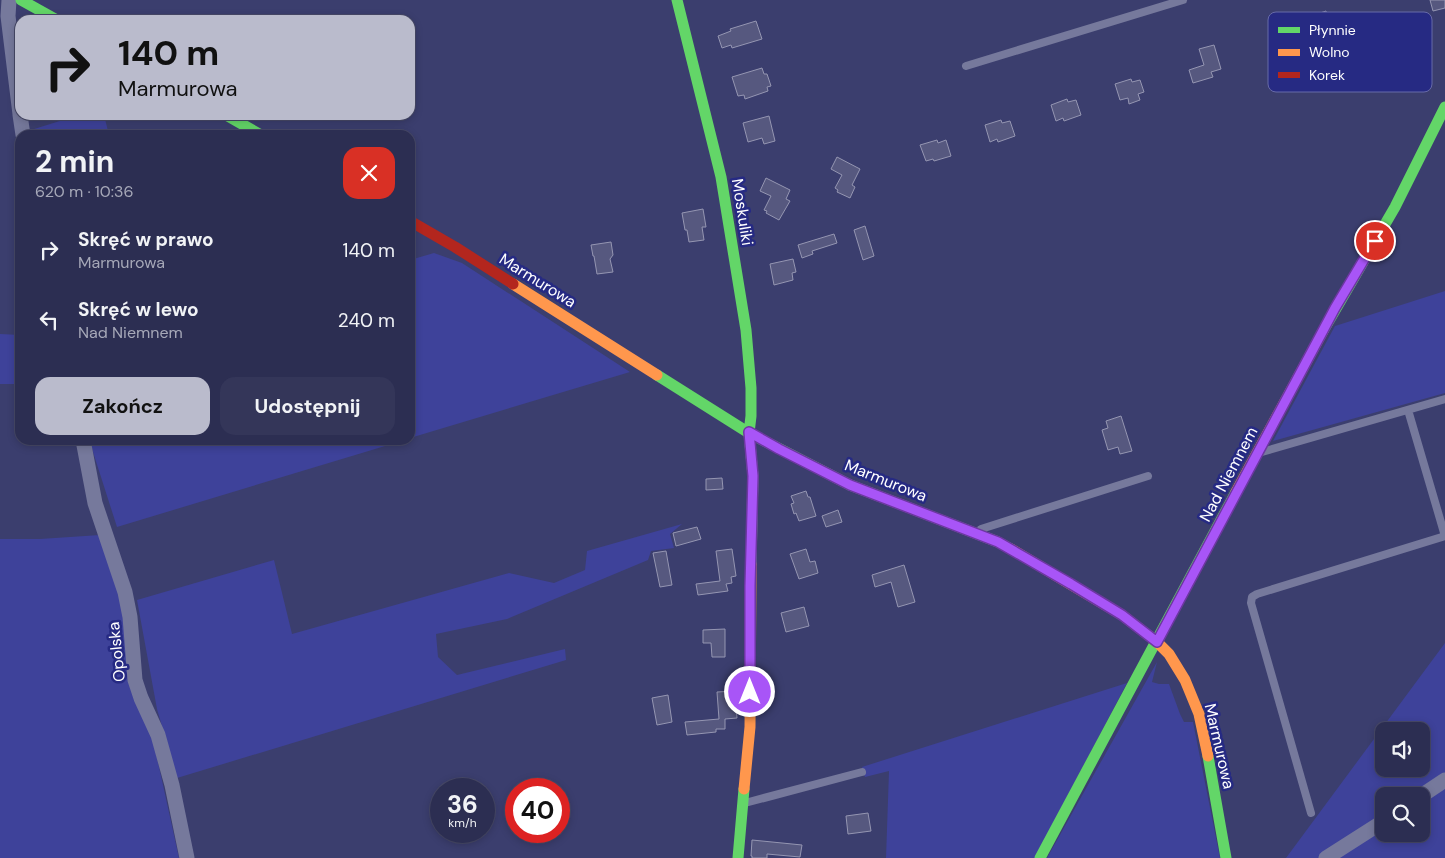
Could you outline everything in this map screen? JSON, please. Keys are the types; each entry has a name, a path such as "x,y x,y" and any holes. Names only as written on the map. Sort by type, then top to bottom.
{"street":[{"path":"9,0 8,16 15,73"},
{"path":"21,0 48,15"},
{"name":"Moskuliki","path":"677,0 719,167 746,330 751,388 749,432 753,476 750,586 750,727 738,858"},
{"name":"Nad Niemnem","path":"1040,858 1335,308 1394,207 1445,107"},
{"path":"235,120 252,130"},
{"name":"Marmurowa","path":"415,224 779,449 850,485 998,542 1122,615 1157,642 1169,654 1185,680 1199,714 1226,858"},
{"name":"Opolska","path":"84,445 95,502 125,592 130,617 136,680 141,698 158,735 172,785 187,858"},
{"path":"1430,790 1445,780"},
{"path":"1326,858 1375,827"}],"lane":[{"path":"966,66 1183,0"},
{"path":"1258,453 1445,399"},
{"path":"1311,813 1251,603 1252,597 1445,536 1408,410"},
{"path":"973,532 1148,476"},
{"path":"744,803 862,772"}],"shaded area":[{"path":"63,120 105,120 108,130 31,130"},
{"path":"434,253 462,263 630,372 415,436 415,259"},
{"path":"1445,291 1445,393 1273,441 1335,326"},
{"path":"0,334 15,335 15,384 0,384"},
{"path":"91,445 388,445 117,527"},
{"path":"682,524 670,534 674,548 651,551 648,560 507,619 436,634 438,657 457,675 565,649 566,660 177,778 157,709 137,600 274,560 292,634 509,573 554,583 585,570 587,551"},
{"path":"100,535 118,592 179,858 0,858 0,539 40,539"},
{"path":"1445,643 1445,858 1286,858 1375,738 1375,777 1430,777 1430,722 1387,722"},
{"path":"1157,662 1152,682 1169,684 1184,722 1193,722 1220,858 1047,858"},
{"path":"1127,683 1035,858 886,858 889,771 865,777 862,767"}],"building":[{"path":"1430,0 1445,0 1445,8 1433,11"},
{"path":"756,21 762,39 732,48 731,45 722,48 718,36 731,31 730,29"},
{"path":"1214,45 1221,69 1211,72 1213,77 1193,83 1189,70 1204,65 1199,49"},
{"path":"762,68 764,74 767,74 771,86 767,87 768,91 745,99 744,95 738,96 732,77"},
{"path":"1131,79 1132,82 1140,80 1144,92 1138,94 1140,100 1129,104 1128,98 1120,100 1115,84"},
{"path":"1067,99 1068,102 1076,100 1081,115 1064,121 1063,118 1056,121 1051,105"},
{"path":"769,116 775,141 764,144 762,138 748,142 743,123"},
{"path":"1001,120 1002,123 1010,121 1015,136 998,142 997,139 990,142 985,125"},
{"path":"937,140 938,143 946,140 951,156 934,161 933,159 926,161 920,145"},
{"path":"837,157 860,169 852,185 855,187 850,198 837,192 838,190 835,188 842,175 831,169"},
{"path":"766,178 790,190 786,199 790,201 779,220 764,210 771,196 760,191"},
{"path":"703,209 706,227 702,227 704,240 689,242 682,213"},
{"path":"865,226 874,256 863,260 854,230"},
{"path":"834,234 837,243 812,251 813,254 802,258 798,245"},
{"path":"611,242 613,255 610,259 613,272 597,274 591,245"},
{"path":"793,259 796,272 792,273 793,280 774,285 770,264"},
{"path":"1121,416 1132,451 1120,454 1118,447 1108,450 1102,430 1108,428 1106,421"},
{"path":"722,478 723,489 706,490 706,479"},
{"path":"806,491 816,516 799,521 796,513 794,514 791,504 794,503 791,496"},
{"path":"838,510 842,522 826,527 822,516"},
{"path":"697,527 701,539 676,546 673,533"},
{"path":"732,549 736,576 731,577 732,583 726,584 728,591 698,595 696,584 720,581 716,551"},
{"path":"806,549 810,562 815,561 818,573 799,579 790,554"},
{"path":"666,551 672,585 660,587 653,553"},
{"path":"904,565 915,602 898,607 891,582 875,587 872,575"},
{"path":"804,607 809,626 786,632 781,613"},
{"path":"725,629 725,657 712,657 711,643 703,643 703,630"},
{"path":"735,691 737,718 725,719 725,729 716,729 716,732 687,735 685,722 719,719 717,692"},
{"path":"668,695 672,722 657,725 652,698"},
{"path":"868,813 871,831 848,834 846,816"},
{"path":"752,840 802,845 800,857 767,854 767,858 752,858"}],"traffic: fast":[{"path":"21,0 48,15"},
{"path":"677,0 721,177 746,330 751,388 749,433 753,476 751,564"},
{"path":"1323,331 1395,207 1445,107"},
{"path":"235,120 252,130"},
{"path":"657,375 749,433 850,485 998,542 1011,549"},
{"path":"1040,858 1236,492"},
{"path":"1208,756 1226,858"},
{"path":"738,858 744,789"}],"traffic: slow":[{"path":"513,284 657,375"},
{"path":"1236,492 1323,331"},
{"path":"1011,549 1122,615 1157,642 1169,654 1185,680 1199,714 1208,756"},
{"path":"744,789 750,727 751,564"}],"traffic: jam":[{"path":"415,224 513,284"}],"route":[{"path":"750,692 753,476 749,432 850,485 998,542 1122,615 1157,642 1335,308 1375,241"}]}
